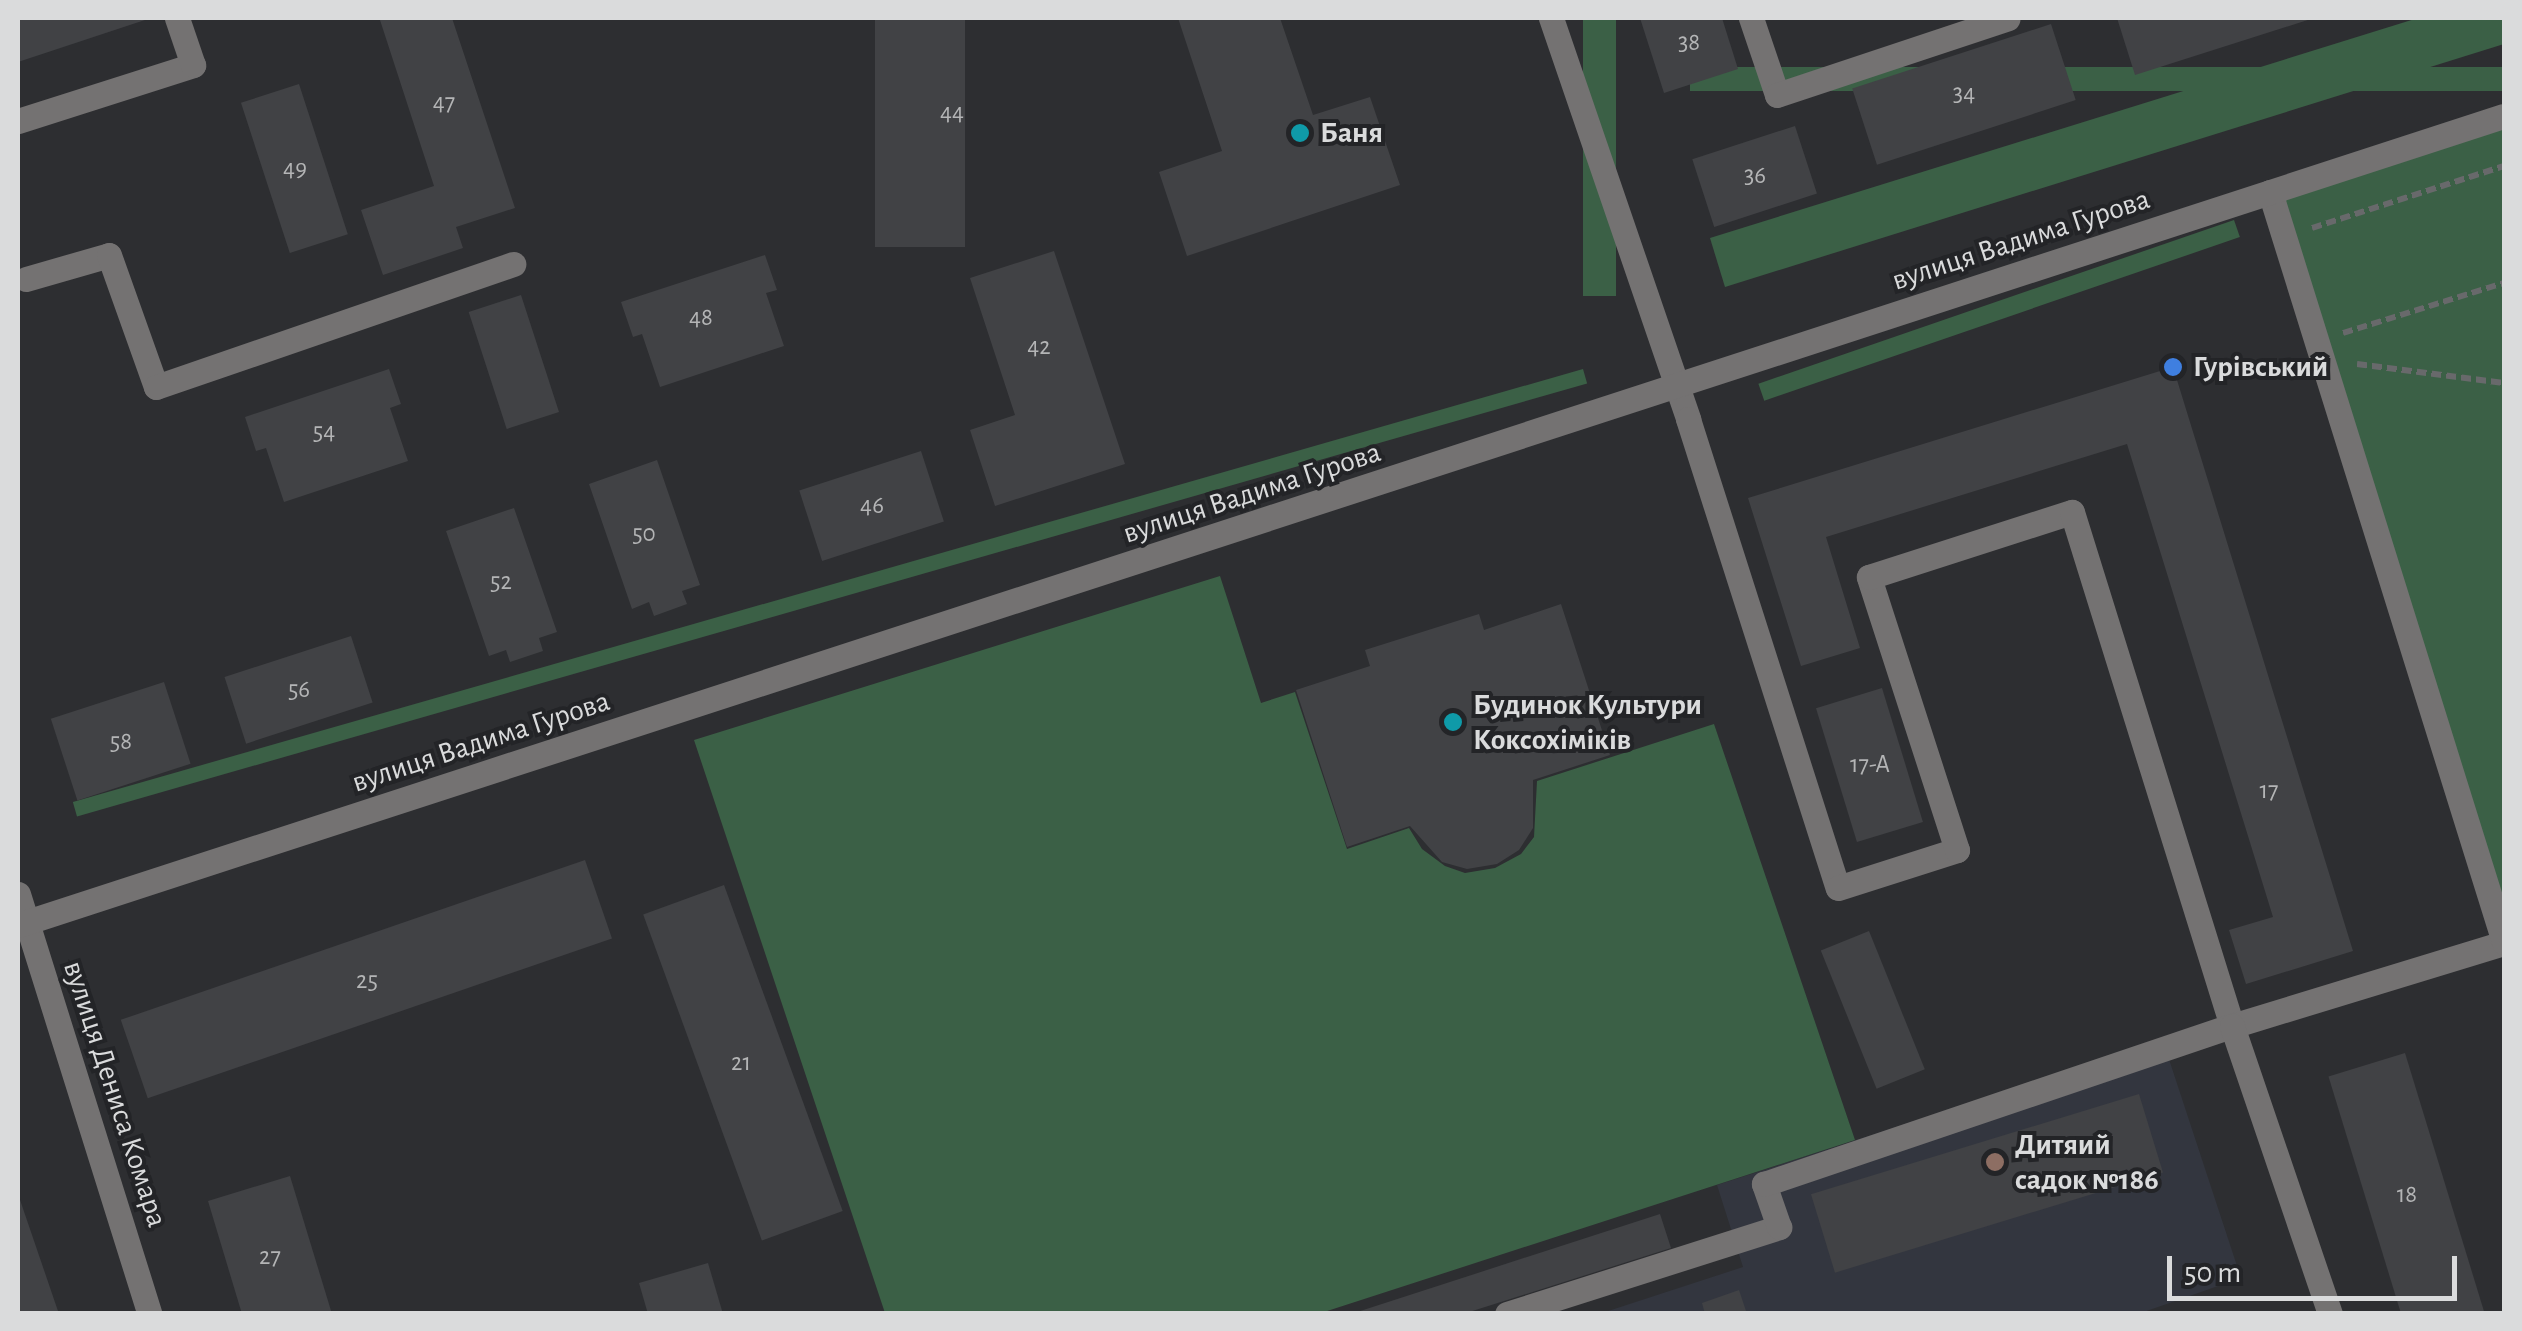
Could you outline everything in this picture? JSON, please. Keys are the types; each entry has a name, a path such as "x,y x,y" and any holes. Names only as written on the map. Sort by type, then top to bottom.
{"street":[{"path":"18,122 193,65 178,18"},
{"path":"1550,18 1678,388 1838,888 1957,850 1870,577 2072,512 2232,1026 2330,1314"},
{"path":"1752,18 1778,95 2008,18"},
{"name":"вулиця Вадима Гурова","path":"22,924 2504,116"},
{"path":"1507,1314 1779,1227 1764,1184 2232,1026 2504,942 2270,192"},
{"path":"20,272 109,255 156,388 513,264"},
{"name":"вулиця Дениса Комара","path":"18,894 22,924 150,1314"}],"path":[{"path":"2304,231 2504,166"},
{"path":"2338,334 2504,283"},
{"path":"2333,317 2343,348"},
{"path":"2354,381 2348,362 2504,383"}],"shaded area":[{"name":"Дитяий садок №186","path":"2163,1041 2241,1278 2138,1314 1599,1314 1743,1267 1717,1185"}],"green space":[{"path":"1583,18 1616,18 1616,296 1583,296"},
{"path":"2418,18 2504,18 2504,44 1725,287 1710,238"},
{"path":"1690,67 2504,67 2504,91 1690,91"},
{"path":"2504,116 2504,934 2270,192"},
{"path":"2234,220 2240,237 1764,401 1758,384"},
{"path":"1583,369 1587,383 77,816 73,802"},
{"path":"1220,576 1261,703 1295,692 1347,849 1409,828 1422,849 1445,866 1465,873 1495,868 1521,854 1534,837 1537,781 1714,724 1855,1140 1321,1313 885,1313 694,740"}],"building":[{"path":"18,18 151,18 18,62"},
{"path":"452,18 515,208 456,227 463,248 383,275 361,210 434,186 380,20"},
{"path":"875,18 965,18 965,247 875,247"},
{"name":"Баня","path":"1178,18 1280,18 1313,115 1370,97 1400,185 1187,256 1159,172 1222,151"},
{"path":"1640,18 1722,18 1738,69 1664,93"},
{"path":"2117,18 2314,18 2135,75"},
{"path":"2051,24 2076,100 1877,165 1852,89"},
{"path":"299,84 348,234 290,253 241,103"},
{"path":"1795,126 1817,194 1714,227 1692,159"},
{"path":"1054,251 1125,464 995,506 970,430 1015,415 970,278"},
{"path":"765,255 777,290 766,293 784,346 660,387 642,334 633,337 621,302"},
{"path":"521,295 559,412 507,429 469,312"},
{"path":"2173,367 2353,951 2246,984 2229,930 2273,917 2127,444 1826,537 1860,648 1801,666 1748,498"},
{"path":"389,369 401,404 390,408 408,461 284,502 266,448 256,451 245,417"},
{"path":"921,451 944,521 822,561 799,491"},
{"path":"657,460 700,585 682,591 687,604 654,616 649,602 632,609 589,484"},
{"path":"514,508 557,632 539,638 543,651 510,662 506,650 489,656 446,531"},
{"name":"Будинок Культури Коксохіміків","path":"1561,604 1610,755 1533,780 1533,828 1519,850 1497,864 1467,869 1442,862 1410,826 1347,847 1296,690 1370,666 1365,650 1479,614 1484,630"},
{"path":"351,636 373,703 246,744 225,677"},
{"path":"164,682 191,764 77,801 51,719"},
{"path":"1882,688 1923,822 1857,842 1816,708"},
{"path":"585,860 612,938 148,1098 121,1020"},
{"path":"724,885 843,1211 762,1240 643,914"},
{"path":"1869,931 1925,1069 1877,1089 1821,950"},
{"path":"2405,1053 2485,1314 2401,1314 2328,1076"},
{"path":"2139,1094 2163,1172 1835,1273 1811,1194"},
{"path":"290,1176 332,1314 242,1314 208,1201"},
{"path":"18,1194 59,1314 18,1314"},
{"path":"1660,1214 1671,1248 1463,1314 1351,1314"},
{"path":"708,1263 723,1314 648,1314 639,1283"},
{"path":"1739,1290 1747,1314 1705,1314 1702,1303"}],"place":[{"name":"Баня","path":"1300,133"},
{"name":"Гурівський","path":"2173,367"},
{"name":"Будинок Культури Коксохіміків","path":"1453,722"},
{"name":"Дитяий садок №186","path":"1995,1162"}]}
